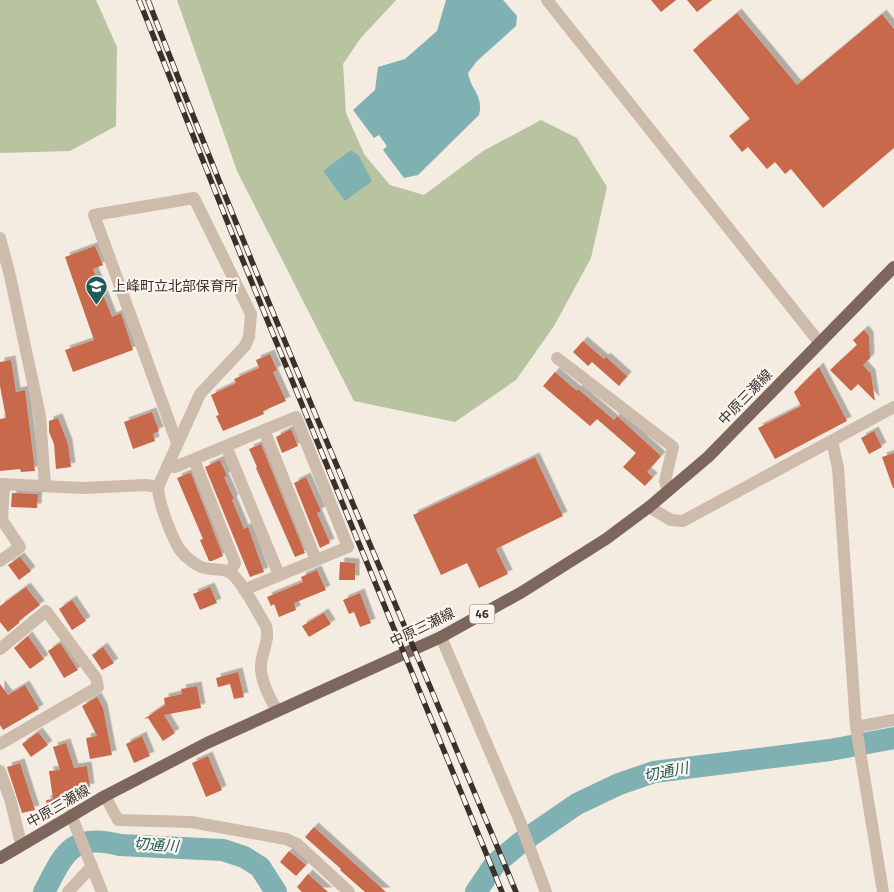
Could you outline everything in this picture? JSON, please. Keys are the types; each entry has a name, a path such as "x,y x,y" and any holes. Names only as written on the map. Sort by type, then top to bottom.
{"main road":[{"name":"中原三瀬線","path":"0,858 105,796 207,743 441,637 522,592 606,539 668,491 708,456 894,268"}],"street":[{"path":"547,0 820,342"},
{"path":"177,443 94,215 194,198 251,314 245,346 200,394 158,487 158,496 177,546 184,555 198,566 207,569 223,569 230,572 244,590 266,626 268,633 261,672 277,711"},
{"path":"0,238 40,416 45,486"},
{"path":"557,358 673,447 665,481 668,491"},
{"path":"649,506 672,520 683,521 894,407"},
{"path":"167,466 175,467 194,460 296,417 348,547 244,590"},
{"path":"264,430 316,560"},
{"path":"832,441 838,468 856,727 883,892"},
{"path":"226,446 278,576"},
{"path":"194,460 235,563 230,572"},
{"path":"0,561 20,547 1,520 2,484 83,488 146,484 158,487"},
{"path":"0,649 46,611 96,678 98,687 0,744"},
{"path":"441,637 519,819 546,892"},
{"path":"856,727 894,720"},
{"path":"0,771 11,802 21,844"},
{"path":"105,796 118,820 191,822 286,839 297,844 349,892"},
{"path":"71,815 102,892"},
{"path":"68,892 92,866"}],"green space":[{"path":"0,0 96,0 117,47 116,126 70,151 0,153"},
{"path":"177,0 396,0 360,39 343,64 346,113 364,154 390,185 424,195 483,151 541,120 577,138 607,187 591,258 554,326 516,380 455,422 354,401 237,171"}],"water":[{"path":"446,0 503,0 517,16 516,26 477,61 468,73 479,98 479,115 418,175 404,178 383,150 387,146 379,135 374,138 353,110 375,90 378,67 405,59 437,31"},
{"path":"351,150 359,156 372,181 345,201 323,171"}],"building":[{"path":"651,0 676,0 661,12"},
{"path":"687,0 712,0 697,12"},
{"path":"737,13 797,85 882,14 894,29 894,148 823,208 791,169 785,174 775,162 767,169 748,147 742,152 729,136 750,119 693,50"},
{"path":"95,246 103,265 93,269 112,317 121,313 133,350 73,372 65,350 94,340 65,257"},
{"path":"864,330 869,336 870,358 863,365 871,374 875,401 858,384 851,391 830,370 857,345 853,340"},
{"path":"583,341 604,359 606,357 627,376 619,386 592,362 588,366 573,352"},
{"path":"270,354 277,370 273,372 286,401 263,411 264,414 223,431 216,416 219,415 211,395 236,383 234,379 259,368 256,360"},
{"path":"11,360 16,392 25,390 35,471 21,472 20,469 0,471 0,419 6,418 0,386 0,362"},
{"path":"819,367 847,421 775,459 758,428 801,406 794,392"},
{"path":"555,372 614,420 617,416 661,456 647,472 653,477 645,486 623,467 636,453 597,419 590,426 543,386"},
{"path":"152,412 159,431 153,434 155,441 133,449 124,422"},
{"path":"58,418 68,444 71,467 56,469 54,444 49,432 49,421"},
{"path":"291,429 298,446 282,453 276,437"},
{"path":"874,431 882,447 869,454 861,438"},
{"path":"261,444 305,553 295,557 249,449"},
{"path":"894,453 894,488 893,488 882,457"},
{"path":"535,457 563,516 496,549 508,574 479,588 467,563 441,575 413,515"},
{"path":"220,460 227,476 224,477 234,499 232,500 244,529 248,527 264,572 250,577 205,467"},
{"path":"191,473 223,556 212,561 209,561 200,540 203,539 177,478"},
{"path":"306,477 321,511 317,513 330,543 320,548 294,483"},
{"path":"12,493 38,494 37,508 11,507"},
{"path":"20,557 31,571 19,580 8,565"},
{"path":"340,562 355,563 355,580 339,580"},
{"path":"317,570 326,590 294,603 296,610 279,617 274,604 271,606 267,597 303,582 301,577"},
{"path":"26,587 40,605 8,632 0,622 0,606"},
{"path":"210,587 217,603 200,610 193,594"},
{"path":"360,593 371,623 360,627 354,612 349,614 343,600"},
{"path":"72,600 86,621 72,630 59,609"},
{"path":"324,613 331,624 309,637 302,626"},
{"path":"28,636 44,659 30,669 14,648"},
{"path":"60,643 78,670 64,678 48,651"},
{"path":"103,647 114,663 102,670 92,655"},
{"path":"238,672 244,697 234,699 230,684 218,687 216,678"},
{"path":"0,684 8,695 25,685 39,709 3,730 0,725"},
{"path":"197,686 201,708 164,715 175,733 163,741 148,718 144,719 165,705 164,698 182,694 181,689"},
{"path":"97,697 103,708 112,755 90,759 86,738 97,736 82,706"},
{"path":"38,732 48,745 31,757 22,744"},
{"path":"142,736 150,756 134,763 126,744"},
{"path":"66,743 74,768 87,766 90,788 73,790 74,798 60,801 61,807 47,809 46,800 53,799 49,771 60,770 53,747"},
{"path":"208,756 222,790 206,797 192,763"},
{"path":"20,763 35,810 22,813 7,767"},
{"path":"314,827 386,892 365,892 340,870 305,837"},
{"path":"289,851 306,865 296,876 280,862"},
{"path":"308,874 328,892 302,892 297,887"}],"waterway":[{"name":"切通川","path":"476,892 495,864 520,843 577,804 619,784 654,772 830,750 894,738"},
{"name":"切通川","path":"44,892 57,867 71,849 80,844 90,842 223,850 244,857 260,867 276,892"}],"railway":[{"path":"139,0 241,256 502,892"},
{"path":"148,0 283,336 516,892"}],"place":[{"name":"上峰町立北部保育所","path":"96,305"}]}
